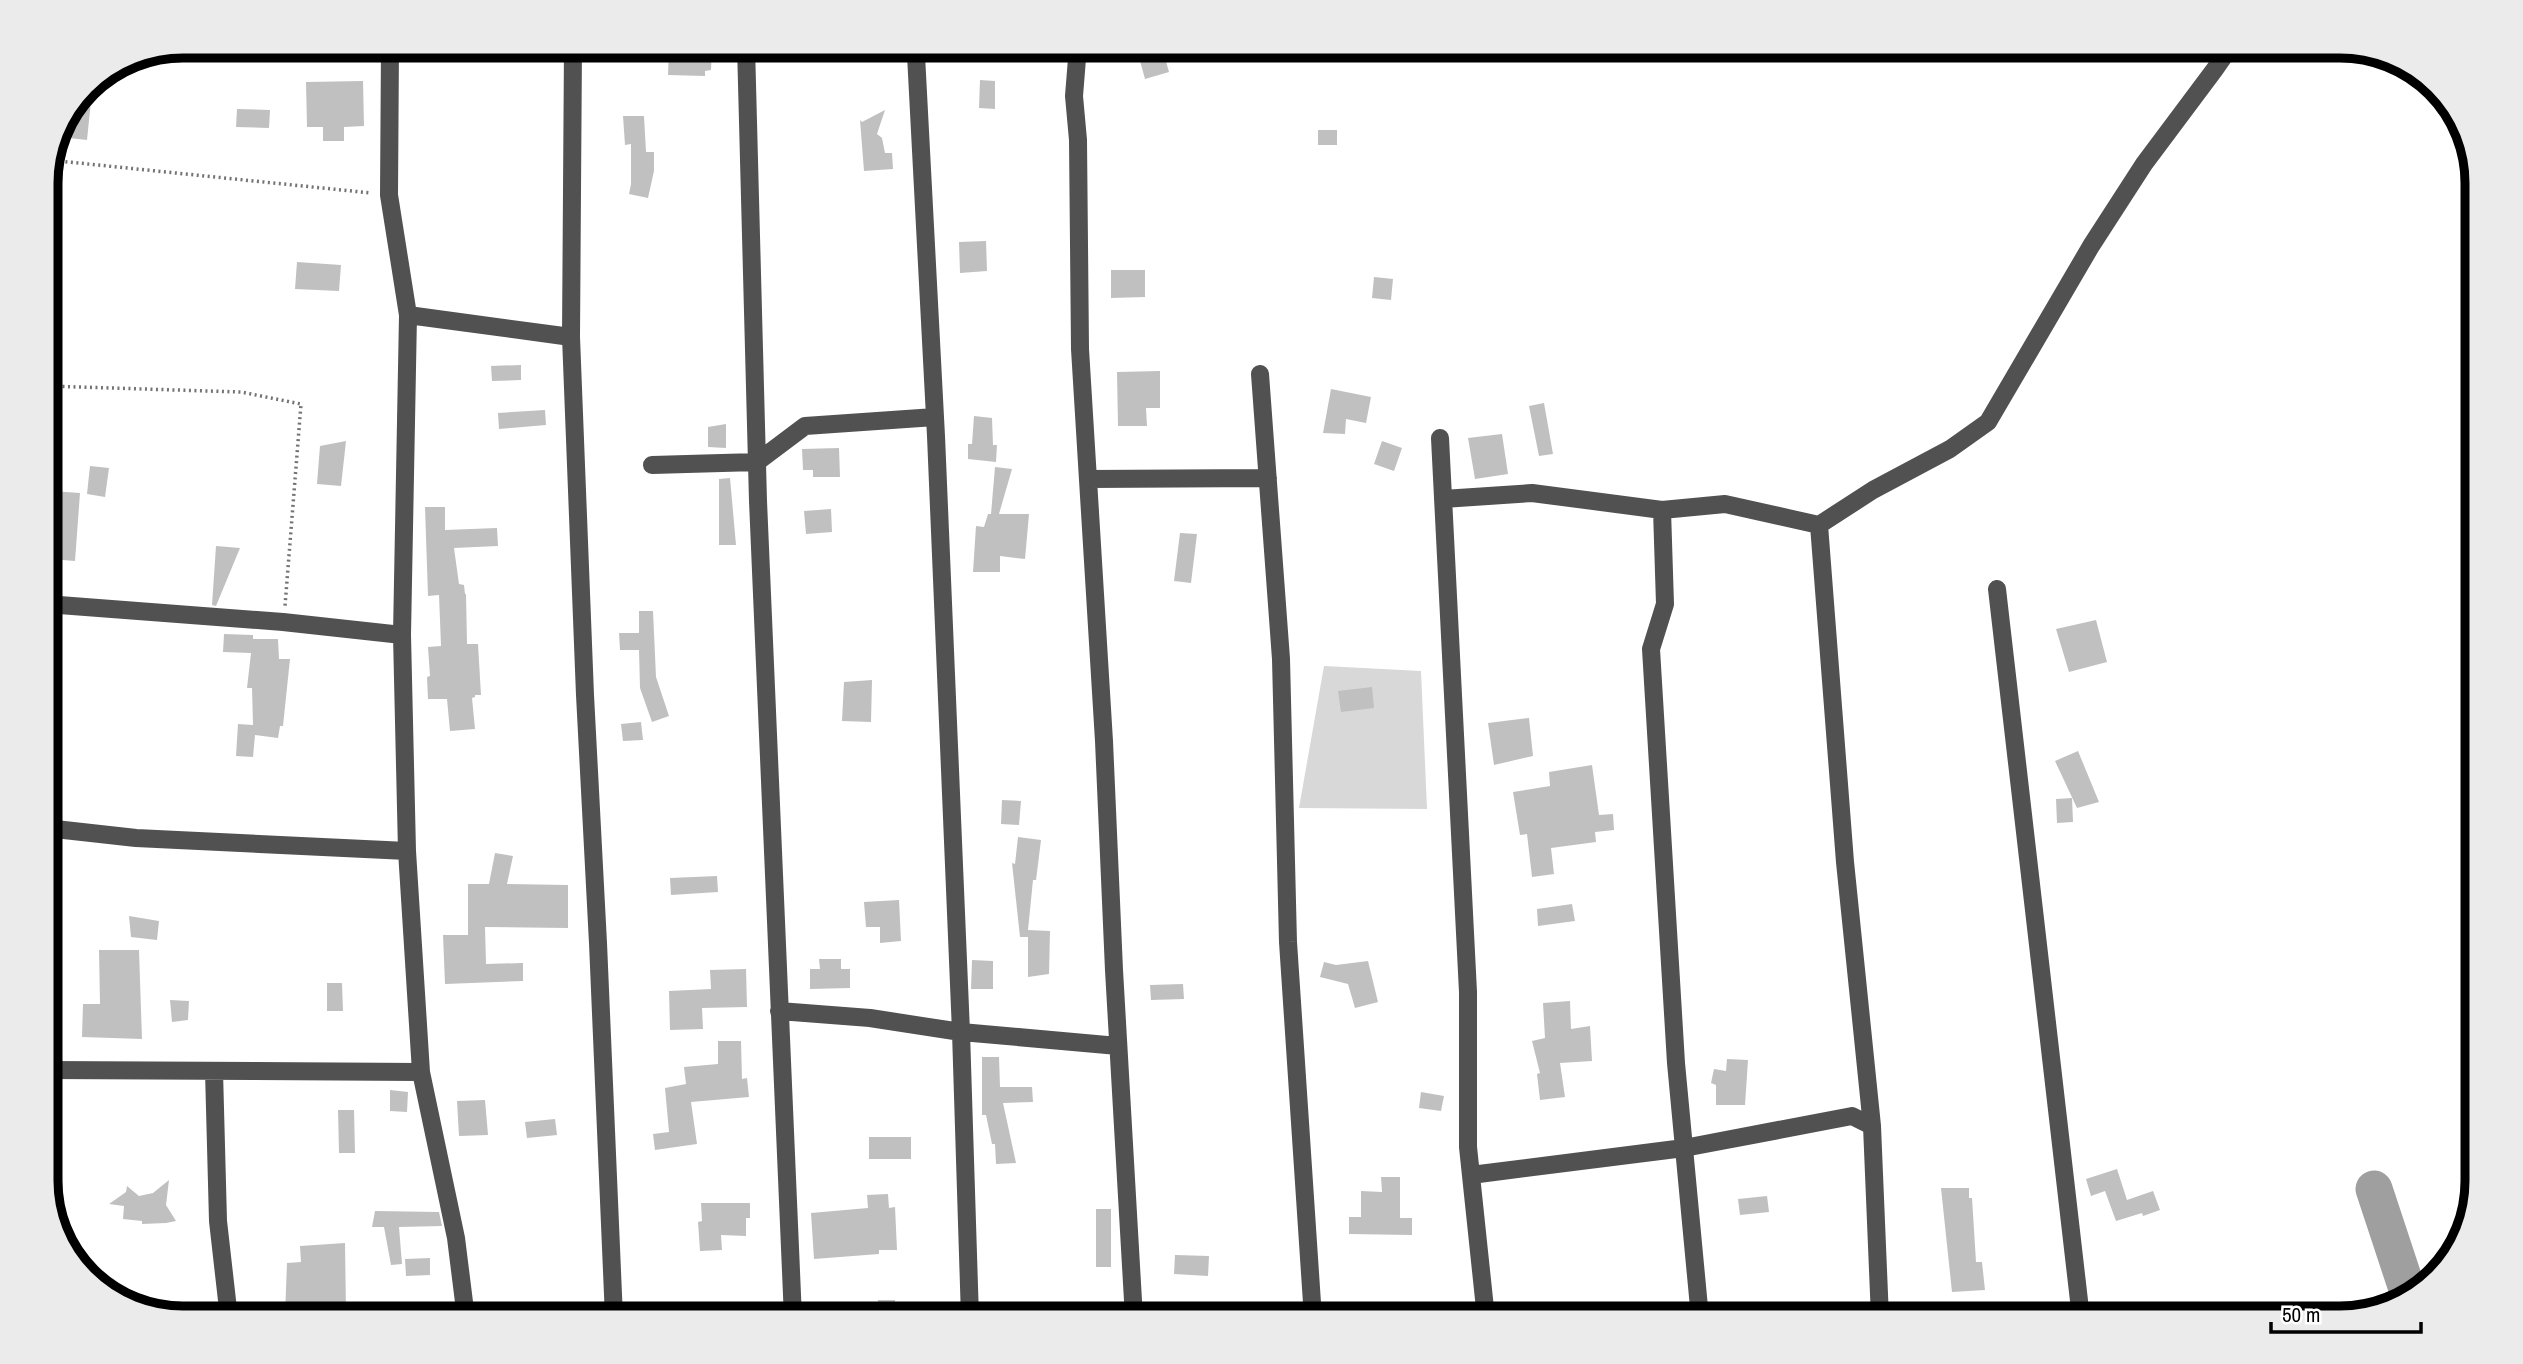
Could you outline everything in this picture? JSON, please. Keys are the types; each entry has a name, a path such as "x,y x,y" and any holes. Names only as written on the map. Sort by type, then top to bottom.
{"street":[{"path":"390,58 389,195 408,315 402,635 407,852 421,1072 456,1238 464,1306"},
{"path":"573,58 571,337 584,695 599,957 614,1306"},
{"path":"746,58 757,462 792,1306"},
{"path":"916,58 935,417 970,1306"},
{"path":"1077,58 1074,96 1080,349 1133,1306"},
{"path":"1443,499 1532,493 1662,510 1725,504 1819,525 1873,490 1950,449 1988,422 2091,246 2144,164 2223,58"},
{"path":"408,315 571,337"},
{"path":"1260,374 1281,659 1288,942 1312,1306"},
{"path":"652,465 757,462 805,426 935,417"},
{"path":"1440,438 1468,992 1468,1146 1485,1306"},
{"path":"1088,479 1268,478"},
{"path":"1662,510 1665,604 1651,649 1676,1062 1699,1306"},
{"path":"1819,525 1845,862 1872,1126 1880,1306"},
{"path":"1997,589 2080,1306"},
{"path":"58,605 283,622 402,635"},
{"path":"58,829 136,838 407,852"},
{"path":"779,1012 870,1018 961,1032 1118,1046"},
{"path":"58,1070 421,1072"},
{"path":"214,1071 218,1222 228,1306"},
{"path":"1471,1175 1482,1176 1684,1148 1852,1116 1872,1126"}],"path":[{"path":"60,161 389,195"},
{"path":"58,386 241,392 301,404 283,622"}],"shaded area":[{"path":"1324,666 1421,671 1427,809 1299,808"}],"building":[{"path":"669,58 712,58 711,70 705,71 705,76 668,75"},
{"path":"1139,58 1165,58 1169,72 1145,79"},
{"path":"980,80 995,81 995,109 979,108"},
{"path":"363,81 364,126 344,127 344,141 323,141 323,127 307,127 306,82"},
{"path":"91,97 87,140 69,138 71,127"},
{"path":"237,109 270,110 269,128 236,127"},
{"path":"885,110 877,134 882,138 885,153 892,153 893,169 864,171 860,120 862,122"},
{"path":"623,116 644,116 646,152 654,152 654,171 648,198 629,194 631,144 625,145"},
{"path":"1318,130 1337,130 1337,145 1318,145"},
{"path":"986,241 987,271 960,273 959,242"},
{"path":"297,262 341,265 339,291 295,289"},
{"path":"1111,270 1145,270 1145,297 1111,298"},
{"path":"1374,277 1393,279 1391,300 1372,298"},
{"path":"521,365 521,380 492,381 491,366"},
{"path":"1160,371 1160,408 1146,408 1147,426 1118,426 1117,372"},
{"path":"1331,389 1371,397 1366,423 1346,419 1345,434 1323,433"},
{"path":"1544,403 1553,454 1539,456 1529,406"},
{"path":"545,410 546,425 499,429 498,413"},
{"path":"974,416 992,418 993,445 997,445 996,462 968,459"},
{"path":"726,424 726,448 708,447 708,427"},
{"path":"1502,434 1508,474 1475,479 1468,438"},
{"path":"346,441 341,486 317,484 320,446"},
{"path":"1382,441 1402,448 1394,471 1374,464"},
{"path":"839,448 840,477 813,477 813,470 803,470 802,449"},
{"path":"90,466 109,468 105,497 87,494"},
{"path":"995,467 1012,469 999,514 1029,514 1025,559 1000,556 1000,572 973,572 976,526 984,527 988,514 991,514"},
{"path":"730,478 736,545 719,545 719,479"},
{"path":"58,491 80,493 75,561 58,560"},
{"path":"425,507 445,507 445,530 497,528 498,546 454,548 459,584 464,585 466,594 467,644 478,644 481,695 472,698 475,729 450,731 447,699 428,699 428,647 441,646 439,595 428,596"},
{"path":"831,509 832,532 806,534 804,511"},
{"path":"1180,533 1197,534 1191,583 1174,581"},
{"path":"216,546 240,548 216,606 212,605"},
{"path":"639,611 653,611 656,677 669,716 652,722 640,688 639,650 620,650 619,633 639,633"},
{"path":"2096,620 2107,662 2069,672 2056,629"},
{"path":"224,634 253,635 253,639 278,639 279,659 290,659 283,726 280,726 278,738 255,735 253,757 236,756 238,724 253,725 252,688 247,688 251,653 223,652"},
{"path":"872,680 871,722 842,721 844,682"},
{"path":"1372,687 1374,708 1341,712 1338,691"},
{"path":"1529,718 1533,756 1494,765 1488,723"},
{"path":"641,722 643,740 623,741 621,724"},
{"path":"2078,751 2099,802 2077,808 2055,761"},
{"path":"1592,765 1599,815 1613,814 1614,830 1595,832 1596,842 1551,848 1554,874 1532,877 1527,834 1520,835 1513,792 1550,786 1549,772"},
{"path":"2072,798 2073,822 2057,823 2056,799"},
{"path":"1002,800 1021,801 1019,825 1001,824"},
{"path":"1018,837 1041,840 1036,880 1033,880 1028,930 1050,931 1049,974 1028,977 1028,937 1020,937 1012,863 1015,864"},
{"path":"495,853 513,856 507,884 568,885 568,928 485,927 486,964 523,963 523,981 445,984 443,935 468,935 468,884 489,884"},
{"path":"717,876 718,892 671,895 670,878"},
{"path":"899,900 901,941 880,943 880,927 866,927 864,902"},
{"path":"1572,904 1575,921 1538,926 1537,909"},
{"path":"129,916 159,921 157,940 131,937"},
{"path":"99,950 139,950 142,1039 82,1037 83,1004 100,1004"},
{"path":"819,959 841,959 841,969 850,969 850,988 810,989 810,969 820,969"},
{"path":"972,960 993,961 993,989 971,989"},
{"path":"1368,961 1378,1002 1355,1008 1348,984 1320,977 1324,962 1336,965"},
{"path":"746,969 747,1007 702,1008 703,1029 670,1030 669,991 711,989 710,970"},
{"path":"327,983 342,983 343,1011 327,1011"},
{"path":"1183,984 1184,999 1151,1000 1150,985"},
{"path":"170,1000 189,1001 188,1020 172,1022"},
{"path":"1570,1001 1571,1029 1590,1026 1592,1061 1560,1063 1565,1097 1540,1100 1537,1074 1540,1073 1532,1041 1545,1038 1543,1003"},
{"path":"718,1041 741,1041 742,1079 747,1078 749,1097 691,1102 697,1144 655,1150 653,1134 669,1132 665,1088 686,1084 684,1067 718,1064"},
{"path":"982,1057 999,1057 1000,1087 1032,1087 1033,1102 1003,1103 1016,1163 996,1164 995,1144 992,1144 986,1115 982,1115"},
{"path":"1727,1059 1748,1060 1745,1105 1716,1105 1716,1085 1711,1083 1714,1069 1726,1071"},
{"path":"390,1090 408,1092 407,1112 390,1111"},
{"path":"1421,1092 1444,1096 1441,1111 1419,1108"},
{"path":"485,1100 488,1135 459,1136 457,1101"},
{"path":"338,1110 354,1110 355,1153 339,1153"},
{"path":"555,1119 557,1135 527,1138 525,1122"},
{"path":"869,1137 911,1137 911,1159 869,1159"},
{"path":"2117,1169 2127,1200 2153,1191 2160,1210 2116,1221 2105,1191 2091,1196 2086,1179"},
{"path":"1381,1177 1400,1177 1400,1218 1412,1218 1412,1235 1349,1234 1349,1217 1361,1217 1361,1191 1382,1192"},
{"path":"169,1180 166,1205 176,1221 142,1224 142,1221 123,1219 124,1206 109,1204 126,1192 127,1186 139,1196 153,1193"},
{"path":"1941,1188 1969,1188 1976,1262 1982,1262 1985,1290 1952,1292"},
{"path":"888,1194 889,1208 895,1207 897,1250 814,1259 811,1213 868,1208 867,1195"},
{"path":"1767,1196 1769,1212 1740,1215 1738,1199"},
{"path":"701,1203 750,1203 750,1218 746,1218 746,1236 721,1235 722,1250 700,1251 698,1222 702,1221"},
{"path":"1096,1209 1111,1209 1111,1267 1096,1267"},
{"path":"375,1211 439,1212 442,1226 399,1227 402,1264 391,1265 384,1227 372,1227"},
{"path":"345,1243 346,1306 285,1306 287,1263 301,1262 300,1246"},
{"path":"1175,1255 1209,1256 1208,1276 1174,1274"},
{"path":"430,1258 430,1275 406,1276 405,1259"},
{"path":"878,1300 895,1300 895,1306 878,1306"}],"waterway":[{"path":"2374,1189 2406,1287"}]}
